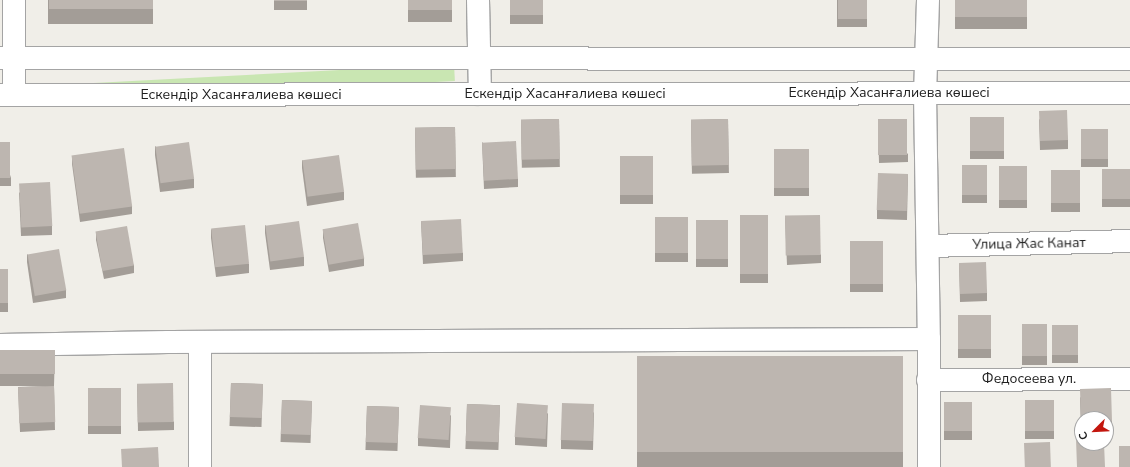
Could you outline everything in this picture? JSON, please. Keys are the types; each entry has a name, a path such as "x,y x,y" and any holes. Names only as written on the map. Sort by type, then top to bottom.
{"street":[{"path":"7,95 7,58 14,0"},
{"path":"478,0 478,58 480,94"},
{"path":"928,0 925,93 929,339 929,467"},
{"path":"7,58 1130,59"},
{"name":"Ескендір Хасанғалиева көшесі","path":"7,95 1130,93"},
{"name":"Улица Жас Канат","path":"928,246 1130,241"},
{"path":"0,345 200,342 929,339"},
{"path":"200,342 200,467"},
{"name":"Федосеева ул.","path":"928,380 1130,379"}],"green space":[{"path":"454,64 455,81 37,103 37,86"}],"building":[{"path":"49,0 153,0 153,9 49,9"},
{"path":"307,0 307,1 274,1"},
{"path":"408,0 452,0 452,10 408,10"},
{"path":"510,0 543,0 543,15 510,15"},
{"path":"838,0 867,0 867,19 838,19"},
{"path":"955,0 1027,0 1027,17 955,17"},
{"path":"1067,110 1068,140 1040,141 1039,111"},
{"path":"970,117 1004,117 1004,151 970,151"},
{"path":"559,119 560,159 522,160 521,120"},
{"path":"728,119 729,165 692,166 691,120"},
{"path":"878,119 907,119 907,155 878,155"},
{"path":"455,127 456,169 416,170 415,128"},
{"path":"1081,129 1108,129 1108,159 1081,159"},
{"path":"516,141 518,179 484,181 482,143"},
{"path":"0,142 10,142 10,178 0,178"},
{"path":"189,142 194,179 160,183 155,147"},
{"path":"124,148 132,206 80,214 72,155"},
{"path":"774,149 809,149 809,188 774,188"},
{"path":"339,155 344,192 308,197 302,160"},
{"path":"620,156 653,156 653,195 620,195"},
{"path":"962,165 987,165 987,195 962,195"},
{"path":"999,166 1027,166 1027,200 999,200"},
{"path":"1102,169 1130,169 1130,199 1102,199"},
{"path":"1051,170 1080,170 1080,203 1051,203"},
{"path":"878,173 908,174 907,211 877,210"},
{"path":"50,182 52,226 21,228 19,184"},
{"path":"740,215 768,215 768,274 740,274"},
{"path":"820,215 821,255 786,256 785,216"},
{"path":"655,217 688,217 688,253 655,253"},
{"path":"461,219 463,253 423,255 421,221"},
{"path":"696,220 728,220 728,259 696,259"},
{"path":"299,221 304,257 270,261 265,226"},
{"path":"358,223 364,258 329,265 323,229"},
{"path":"245,225 249,264 215,267 211,229"},
{"path":"127,226 134,265 102,271 95,232"},
{"path":"850,241 883,241 883,284 850,284"},
{"path":"59,249 66,290 35,296 27,255"},
{"path":"986,262 987,293 960,294 959,263"},
{"path":"0,269 8,269 8,303 0,303"},
{"path":"958,315 991,315 991,349 958,349"},
{"path":"1022,324 1047,324 1047,356 1022,356"},
{"path":"1052,325 1078,325 1078,355 1052,355"},
{"path":"0,350 55,350 55,374 0,374"},
{"path":"637,356 903,356 903,452 637,452"},
{"path":"173,383 174,422 138,423 137,384"},
{"path":"231,383 263,384 262,418 230,417"},
{"path":"54,386 55,422 19,423 18,387"},
{"path":"88,388 121,388 121,426 88,426"},
{"path":"1111,388 1112,411 1081,411 1080,389"},
{"path":"282,400 312,401 311,435 281,434"},
{"path":"1025,400 1054,400 1054,431 1025,431"},
{"path":"944,402 972,402 972,431 944,431"},
{"path":"517,403 548,405 546,439 515,437"},
{"path":"562,403 594,404 593,441 561,440"},
{"path":"467,404 500,405 499,442 466,441"},
{"path":"420,405 451,407 449,440 418,438"},
{"path":"367,406 399,407 398,443 366,442"},
{"path":"1050,442 1051,467 1025,467 1024,443"},
{"path":"1119,446 1130,446 1130,467 1119,467"},
{"path":"158,447 159,467 122,467 121,449"},
{"path":"1076,451 1104,451 1105,467 1077,467"}]}
